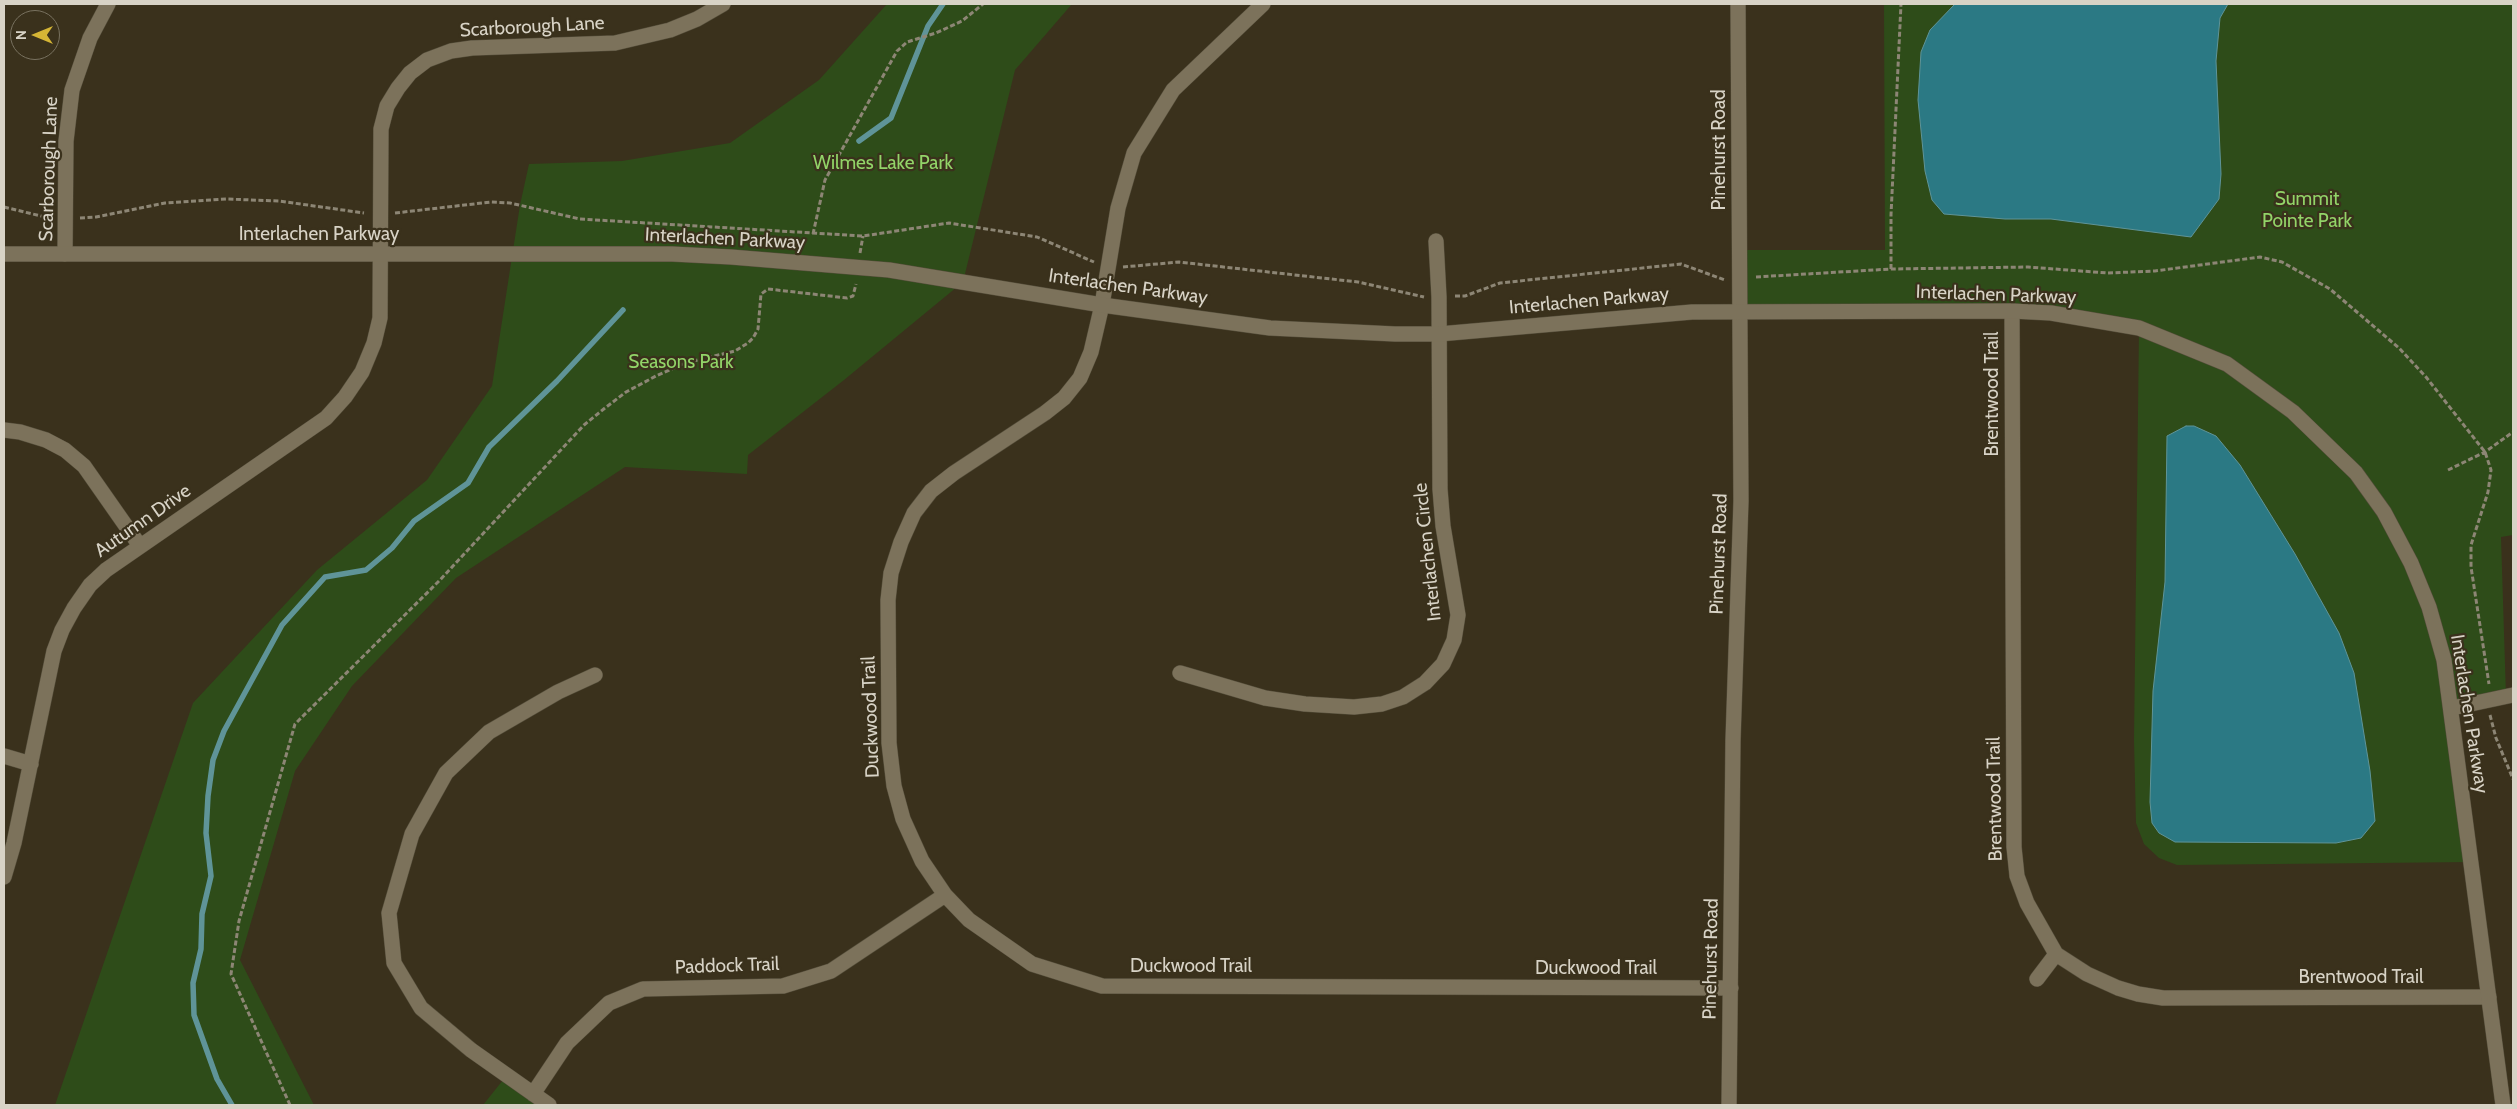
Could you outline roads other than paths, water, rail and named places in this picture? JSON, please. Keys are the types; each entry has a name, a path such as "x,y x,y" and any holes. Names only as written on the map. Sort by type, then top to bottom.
{"street":[{"name":"Scarborough Lane","path":"65,254 66,141 72,90 90,38 108,4"},
{"name":"Scarborough Lane","path":"381,254 381,129 388,106 404,80 427,60 451,51 472,48 614,43 670,30 697,19 723,4"},
{"name":"Duckwood Trail","path":"1263,4 1172,90 1134,152 1118,208 1102,304 1091,352 1080,378 1064,398 1045,413 954,473 932,491 914,513 901,542 891,573 888,600 889,743 894,786 903,819 922,861 944,895 970,920 1032,964 1102,986 1730,988"},
{"name":"Pinehurst Road","path":"1729,1105 1733,740 1742,501 1738,4"},
{"path":"1436,241 1439,334"},
{"name":"Interlachen Parkway","path":"4,254 672,254 858,267 1270,328 1395,334 1439,334 1692,312 2012,311 2052,313 2139,328 2227,364 2293,412 2356,473 2389,521 2411,563 2429,607 2444,660 2452,708 2503,1105"},
{"name":"Autumn Drive","path":"4,877 31,764 54,652 62,630 90,585 140,546 305,434 326,418 345,397 362,372 374,343 380,318 381,254"},
{"name":"Brentwood Trail","path":"2012,311 2014,847 2017,876 2026,903 2056,954 2087,974 2118,988 2138,994 2164,998 2489,997"},
{"name":"Interlachen Circle","path":"1180,672 1266,698 1305,704 1354,707 1382,704 1403,697 1424,683 1443,664 1454,640 1458,615 1443,526 1439,334"},
{"path":"4,430 20,432 46,440 65,450 84,466 140,546"},
{"path":"549,1105 471,1050 421,1008 394,963 389,913 412,834 446,773 489,732 558,692 595,675"},
{"path":"2452,708 2513,694"},
{"path":"4,756 31,764"},
{"name":"Paddock Trail","path":"532,1094 566,1043 609,1003 643,989 783,986 791,984 831,971 944,895"},
{"path":"2036,979 2056,954"}],"water":[{"path":"1955,4 2228,4 2220,18 2216,61 2221,174 2219,199 2191,237 2051,219 2005,219 1944,214 1932,200 1925,171 1918,100 1921,52 1930,30"},
{"path":"2186,426 2194,426 2216,436 2240,465 2295,554 2339,633 2354,673 2370,771 2375,821 2361,838 2336,843 2175,842 2159,833 2152,823 2150,802 2153,691 2165,582 2167,436"}],"waterway":[{"path":"859,141 891,118 928,26 943,4"},
{"path":"232,1105 217,1079 194,1015 193,983 201,949 202,914 211,876 206,833 208,796 213,760 224,731 282,625 325,577 366,570 392,548 414,521 468,483 489,447 557,381 623,310"}],"park label":[{"name":"Wilmes Lake Park","path":"883,163"},
{"name":"Summit Pointe Park","path":"2307,210"},
{"name":"Seasons Park","path":"681,362"}]}
